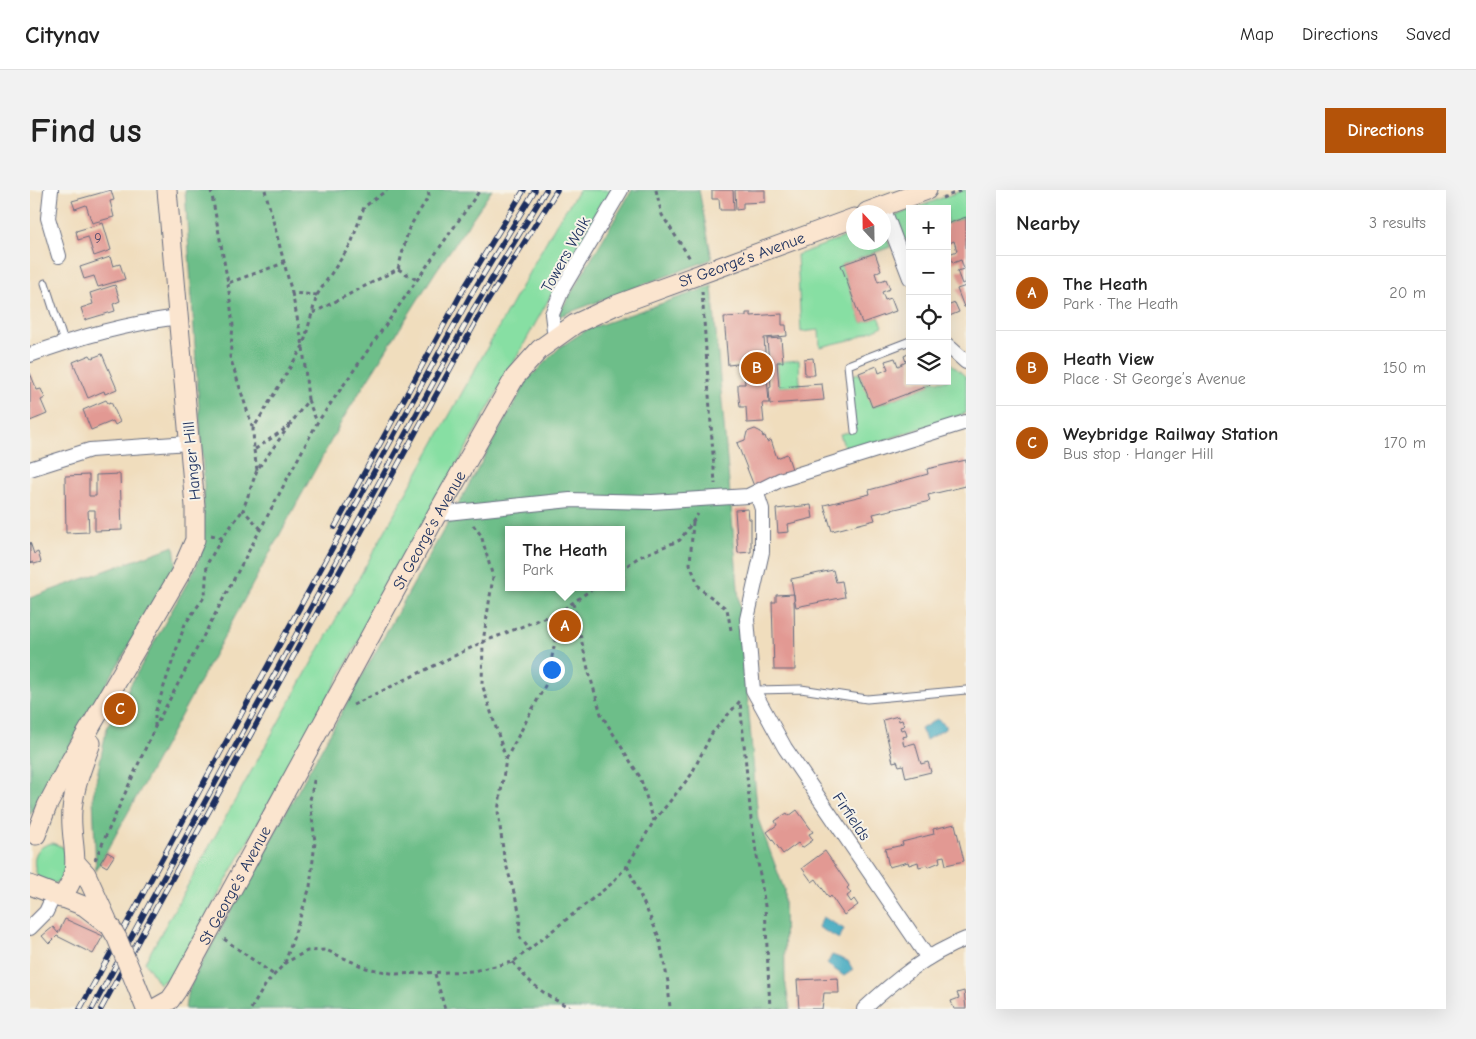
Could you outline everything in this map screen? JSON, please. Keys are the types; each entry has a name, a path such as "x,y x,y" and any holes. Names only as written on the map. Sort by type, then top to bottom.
{"main road":[{"name":"Hanger Hill","path":"33,837 71,760 190,556 196,532 167,190"},
{"path":"888,205 927,190"},
{"name":"St George’s Avenue","path":"154,1009 170,1000 177,990 437,514 515,377 540,349 575,324 616,305 846,221"},
{"name":"Hanger Hill","path":"84,864 72,839 72,808 78,782 102,708"},
{"path":"33,837 49,831 59,832 72,839"},
{"path":"58,897 84,864"},
{"path":"84,864 86,874 110,926 118,938 146,1009"},
{"path":"30,885 84,906 110,926"}],"street":[{"path":"50,190 48,218 59,256"},
{"name":"Towers Walk","path":"555,338 552,314 563,288 621,190"},
{"path":"891,241 906,270"},
{"path":"30,355 64,342 137,322 178,317"},
{"path":"951,348 966,362"},
{"path":"437,514 570,500 652,502 757,494 780,480 966,422"},
{"path":"30,469 90,450 189,443"},
{"path":"746,690 747,619 762,552 762,510 757,494"},
{"name":"Firfields","path":"746,690 928,958"},
{"path":"30,928 58,897"},
{"path":"864,1009 892,983 928,958 966,939"}],"lane":[{"path":"45,283 64,342"},
{"path":"855,431 848,365 906,343"},
{"path":"746,690 801,689 868,699 966,690"}],"path":[{"path":"211,190 228,283 233,326 230,357 253,429 257,470"},
{"path":"265,190 292,293 303,346 308,400 317,423"},
{"path":"253,429 303,346 313,314 316,295 351,244 364,207 387,190"},
{"path":"313,314 398,269 409,228 429,196 428,190"},
{"path":"84,864 317,423 480,190"},
{"path":"625,567 639,557 680,540 713,498 700,274 662,215 656,190"},
{"path":"228,283 284,263"},
{"path":"398,269 417,280"},
{"path":"292,293 316,295"},
{"path":"155,727 155,713 185,624 205,596 207,564 222,538 243,510 257,470 308,400"},
{"path":"254,450 289,426"},
{"path":"243,510 261,529"},
{"path":"464,512 481,534 493,578 483,642 482,684 506,759"},
{"path":"693,522 690,564 699,588 727,609 732,635"},
{"path":"196,532 222,538"},
{"path":"348,714 353,705 483,642 561,611 590,591"},
{"path":"573,602 588,669 601,714 640,778 654,821"},
{"path":"530,950 519,936 520,914 504,857 498,811 506,759 547,682 561,611"},
{"path":"251,1009 274,975 285,963 307,950 326,950 366,968 396,974 435,974 473,970 513,962 610,884 627,866 654,821 691,775 712,733 746,690"},
{"path":"740,700 751,819 765,906 770,1009"},
{"path":"285,963 310,887 315,842 310,800 316,772 300,767"},
{"path":"627,866 659,937 668,982 670,1009"},
{"path":"210,930 274,975"},
{"path":"513,962 526,979 546,996 573,1009"},
{"path":"435,974 445,1009"}],"green space":[{"path":"185,190 492,190 436,271 344,417 96,871 93,796 107,727 196,567 203,549 204,485"},
{"path":"579,190 615,190 580,243 175,973 159,984 145,962 556,224"},
{"path":"632,190 699,190 712,259 557,317"},
{"path":"966,190 966,217 951,223 951,205 924,205"},
{"path":"906,212 906,240 897,243 891,227 891,218"},
{"path":"846,237 846,250 882,250 841,265 862,323 879,317 883,326 854,339 820,347 819,330 801,332 797,255"},
{"path":"712,286 758,819 784,889 785,981 790,1009 185,1009 187,995 195,975 528,379 560,347 588,329"},
{"path":"799,360 800,386 779,387 777,362"},
{"path":"951,364 966,377 966,413 846,453 840,434 855,431 849,376 859,373 873,407 930,385 951,385"},
{"path":"174,546 175,567 30,815 30,598"},
{"path":"52,843 63,847 68,868 64,880 51,884 39,880 34,862 40,848"}],"water":[{"path":"937,719 945,725 945,729 926,740 921,729"},
{"path":"823,917 844,929 839,939 818,927"},
{"path":"832,955 848,961 853,970 844,976 827,964"}],"building":[{"path":"111,190 114,200 110,201 114,217 92,223 86,205 75,209 72,201"},
{"path":"712,190 733,190 734,210 720,210 719,199 712,199"},
{"path":"735,190 765,190 765,202 743,203 743,209 736,210"},
{"path":"966,217 966,282 962,284 957,271 964,269 961,260 953,263 951,258 951,253 957,251 954,241 951,242 951,223"},
{"path":"103,223 111,250 94,256 88,237 78,240 76,231"},
{"path":"875,253 881,270 875,273 878,282 886,279 890,289 882,292 885,300 891,298 896,311 862,323 841,265"},
{"path":"110,257 113,266 120,264 125,279 98,287 94,276 84,279 80,267"},
{"path":"115,285 120,301 113,304 115,311 85,320 81,308 93,304 90,293"},
{"path":"966,286 966,307 964,307 957,289"},
{"path":"955,303 959,312 951,315 951,304"},
{"path":"746,313 751,313 751,316 782,314 782,325 786,325 787,336 764,338 769,403 762,403 764,422 747,423 746,407 740,407 738,384 745,384 744,372 747,372 746,363 728,365 724,317 746,316"},
{"path":"781,338 783,362 777,362 779,387 822,384 824,400 770,404 769,388 771,387 767,339"},
{"path":"102,354 117,389 105,394 104,391 88,398 73,362 90,355 92,358"},
{"path":"813,358 815,375 805,375 804,359"},
{"path":"895,358 898,366 906,362 906,385 930,385 872,407 859,373 877,366 879,373 888,369 885,361"},
{"path":"30,373 37,390 41,389 45,398 41,400 47,414 30,421"},
{"path":"106,400 108,403 111,402 120,422 115,425 113,421 91,430 83,410"},
{"path":"755,429 761,432 763,437 765,436 767,442 771,440 777,458 787,454 793,472 754,486 737,443 745,440 747,432"},
{"path":"966,460 966,486 928,495 930,501 873,514 875,520 832,531 824,505 870,494 869,490 928,474 927,469"},
{"path":"120,474 122,530 95,531 95,510 88,510 89,532 66,533 65,476 89,475 89,496 96,496 96,475"},
{"path":"811,505 813,518 788,524 789,532 778,533 776,509"},
{"path":"748,509 749,519 751,519 751,552 738,553 735,510"},
{"path":"30,542 34,554 38,552 41,562 30,563"},
{"path":"833,570 836,582 842,581 845,597 796,607 791,579"},
{"path":"794,594 795,670 774,670 772,602 776,602 776,595"},
{"path":"898,716 899,721 902,720 904,726 900,727 901,730 905,729 907,736 902,737 904,746 915,743 921,764 928,762 931,772 906,778 903,765 899,766 897,761 893,762 883,720"},
{"path":"797,810 813,832 809,834 813,840 802,848 798,843 783,854 767,832 777,825 775,821 787,813 789,816"},
{"path":"955,824 964,861 946,865 944,856 939,857 940,862 928,867 927,865 919,867 918,862 909,865 908,862 889,867 885,849 903,845 902,842 934,834 933,829"},
{"path":"825,851 849,886 847,888 851,893 847,896 851,902 854,899 858,905 844,915 816,879 812,882 802,868"},
{"path":"107,852 114,856 107,867 100,863"},
{"path":"65,919 103,936 93,954 57,936 49,944 42,936 53,927 58,933"},
{"path":"838,978 839,993 824,993 822,1009 799,1009 797,980"},
{"path":"964,991 966,1009 954,1009 951,1001 959,998 957,993"}],"railway":[{"path":"335,527 463,290 524,190"},
{"path":"80,1009 469,298 535,190"},
{"path":"92,1009 473,310 546,190"},
{"path":"101,1009 484,307 557,190"}],"place":[{"name":"Heath View","path":"757,368"},
{"name":"The Heath","path":"565,626"},
{"name":"Weybridge Railway Station","path":"120,709"}]}
